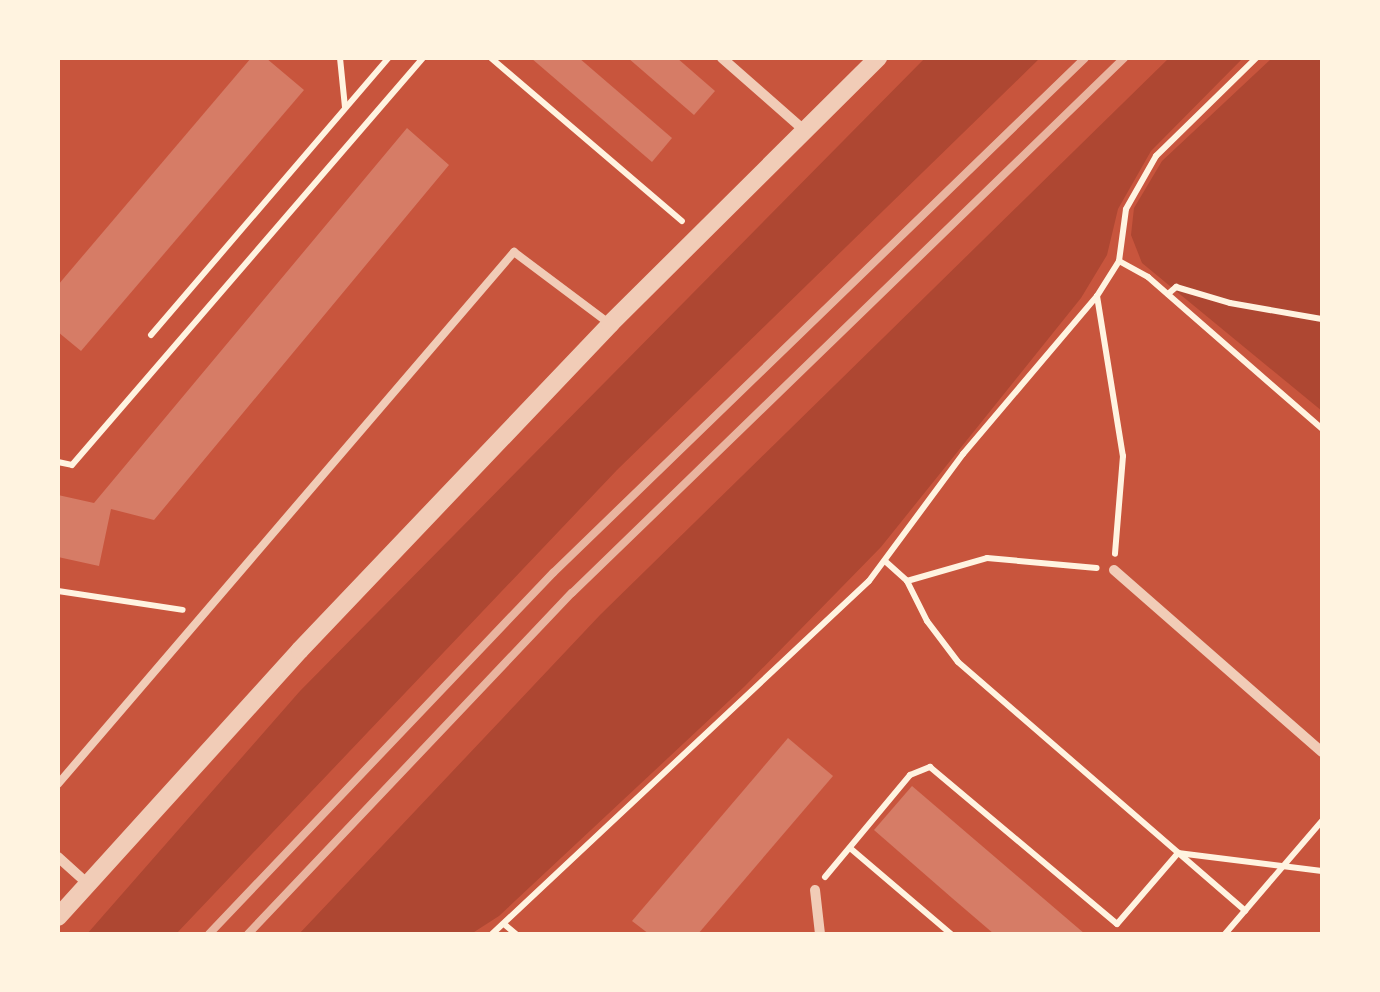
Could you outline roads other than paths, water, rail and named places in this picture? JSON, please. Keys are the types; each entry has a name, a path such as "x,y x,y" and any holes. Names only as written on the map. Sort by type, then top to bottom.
{"street":[{"path":"722,58 804,130"},
{"path":"58,916 300,650 610,324 878,58"},
{"path":"1114,570 1322,752"},
{"path":"58,858 87,883"},
{"path":"815,890 820,934"}],"lane":[{"path":"58,784 514,252 610,324"}],"railway":[{"path":"209,934 553,573 1085,58"},
{"path":"248,934 572,593 1124,58"}]}
